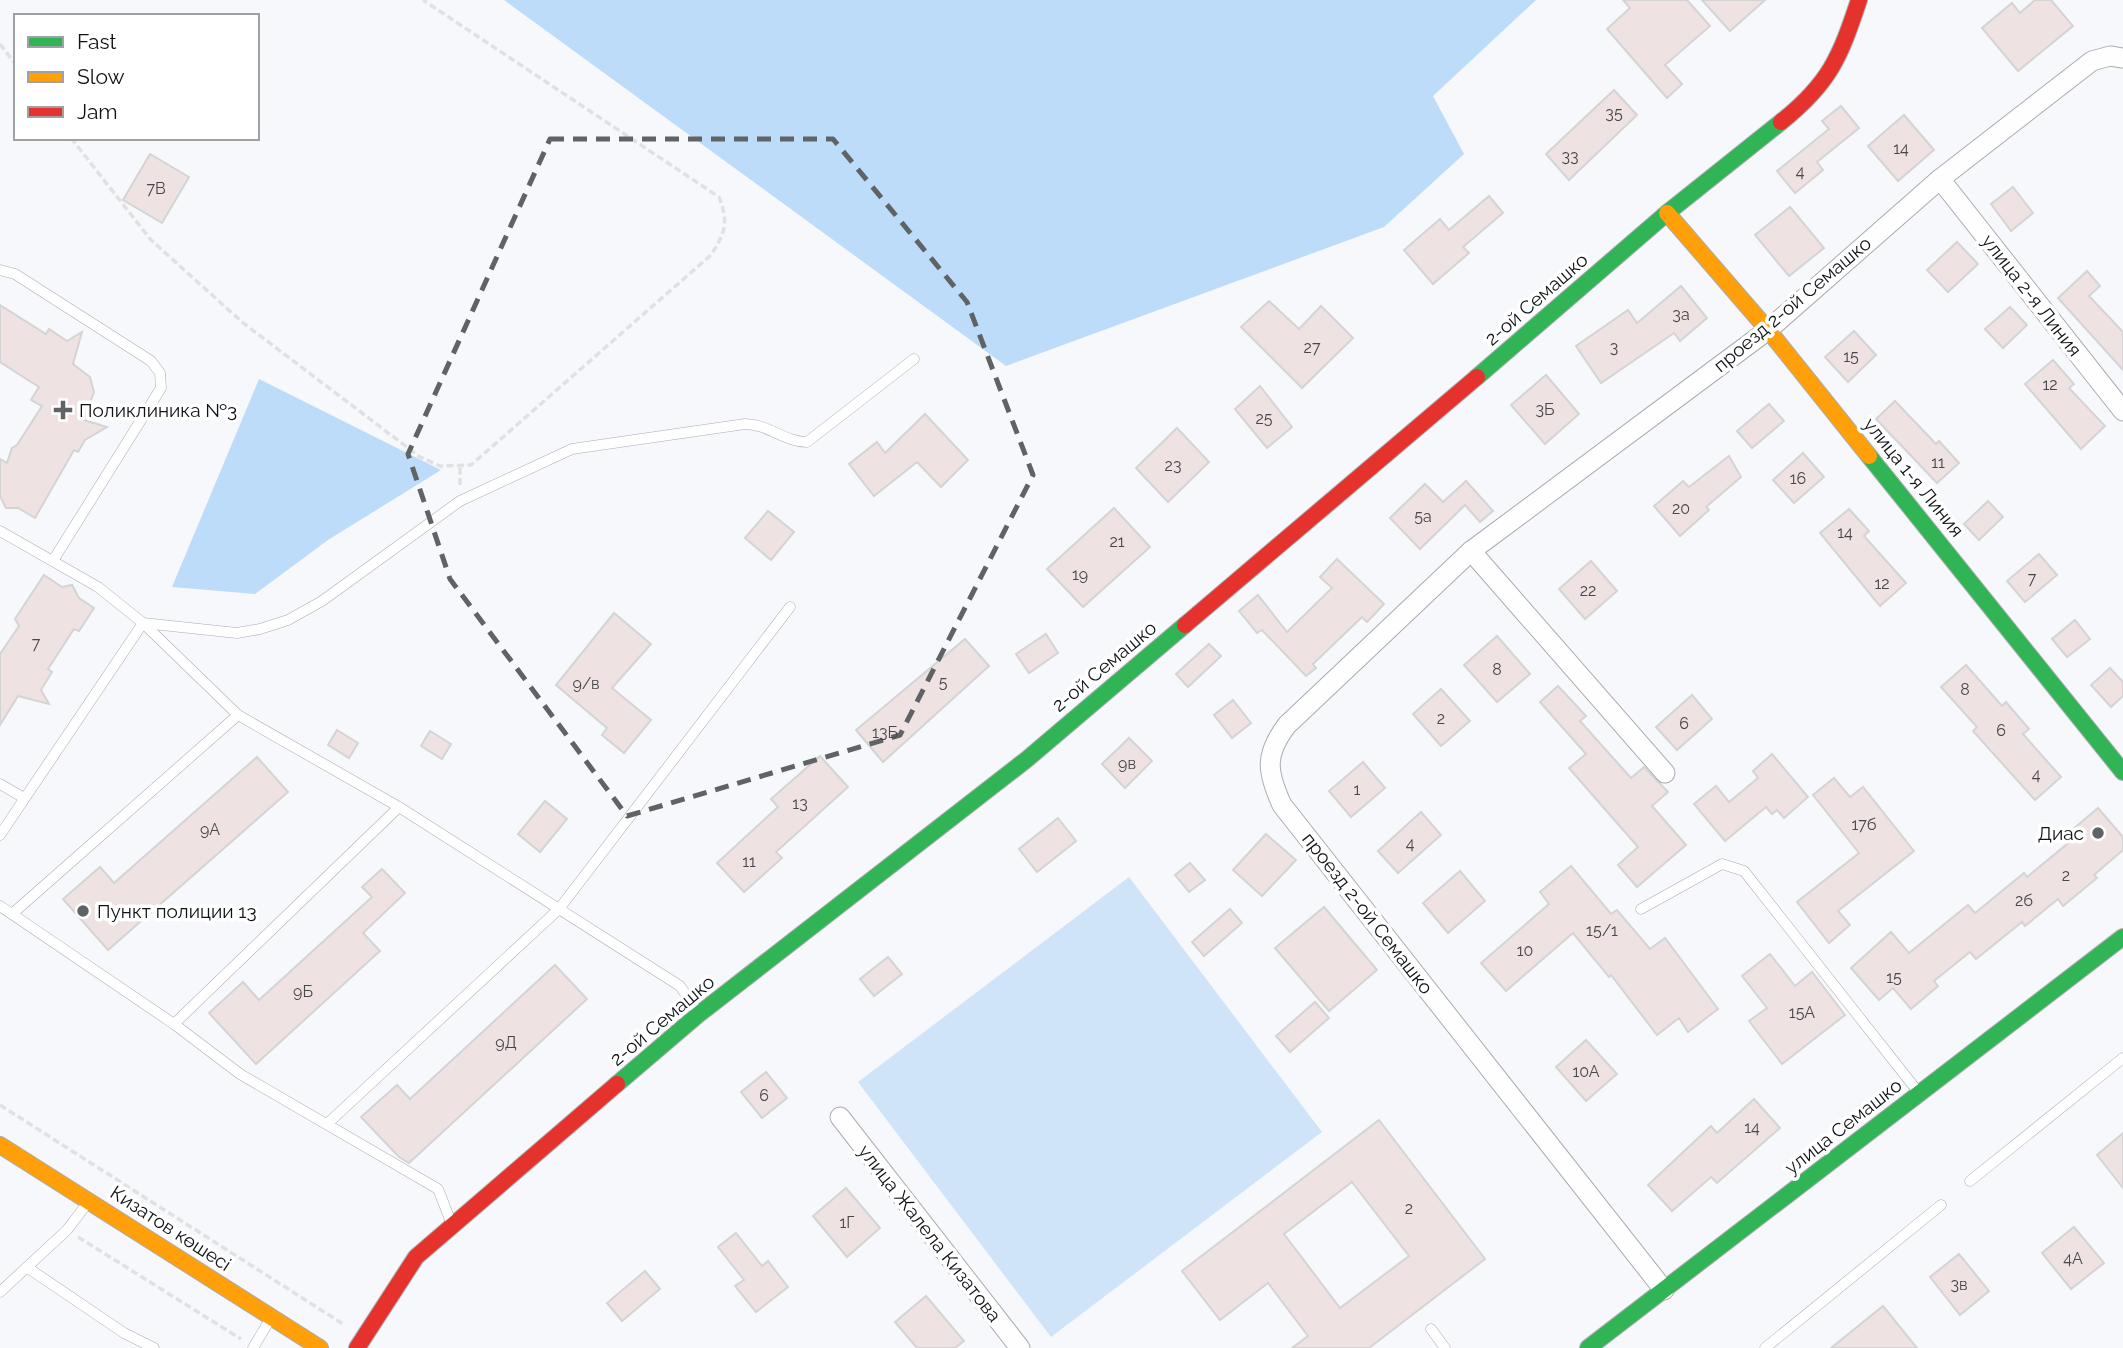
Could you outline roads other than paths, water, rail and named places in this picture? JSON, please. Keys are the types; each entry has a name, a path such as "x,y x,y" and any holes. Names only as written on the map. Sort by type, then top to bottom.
{"street":[{"name":"2-ой Семашко","path":"360,1342 416,1257 699,1014 1026,760 1667,213 1806,102 1839,59 1859,0"},
{"name":"проезд 2-ой Семашко","path":"1664,1290 1282,805 1272,783 1269,760 1275,742 1287,725 1471,551 1768,330 1940,179 2092,61 2116,57"},
{"name":"улица 2-я Линия","path":"1940,179 2123,411"},
{"name":"улица 1-я Линия","path":"1667,213 1768,330 2123,772"},
{"path":"1471,551 1665,774"},
{"name":"улица Семашко","path":"1588,1348 2123,937"},
{"name":"улица Жалела Кизатова","path":"840,1117 1020,1348"},
{"name":"Кизатов көшесі","path":"0,1145 320,1348"}],"lane":[{"path":"0,270 15,274 129,346 151,361 160,373 161,388 54,559"},
{"path":"143,623 237,632 288,620 362,574 460,501 572,449 745,424 768,427 793,440 807,442 914,359"},
{"path":"0,531 54,559 98,587 143,623 238,715 399,807 680,986 699,1014"},
{"path":"327,1124 559,909 790,607"},
{"path":"0,835 143,623"},
{"path":"12,914 238,715"},
{"path":"0,784 24,799"},
{"path":"174,1024 399,807"},
{"path":"1641,909 1722,864 1744,871 1919,1093"},
{"path":"0,906 174,1024 240,1073 438,1189 453,1226"},
{"path":"1970,1181 2123,1058"},
{"path":"0,1292 67,1230 90,1201"},
{"path":"1765,1348 1941,1205"},
{"path":"28,1268 124,1332 154,1348"},
{"path":"253,1348 272,1317"},
{"path":"1431,1329 1445,1348"}],"place":[{"name":"Поликлиника №3","path":"63,410"},
{"name":"Диас","path":"2098,833"},
{"name":"Пункт полиции 13","path":"83,911"}]}
